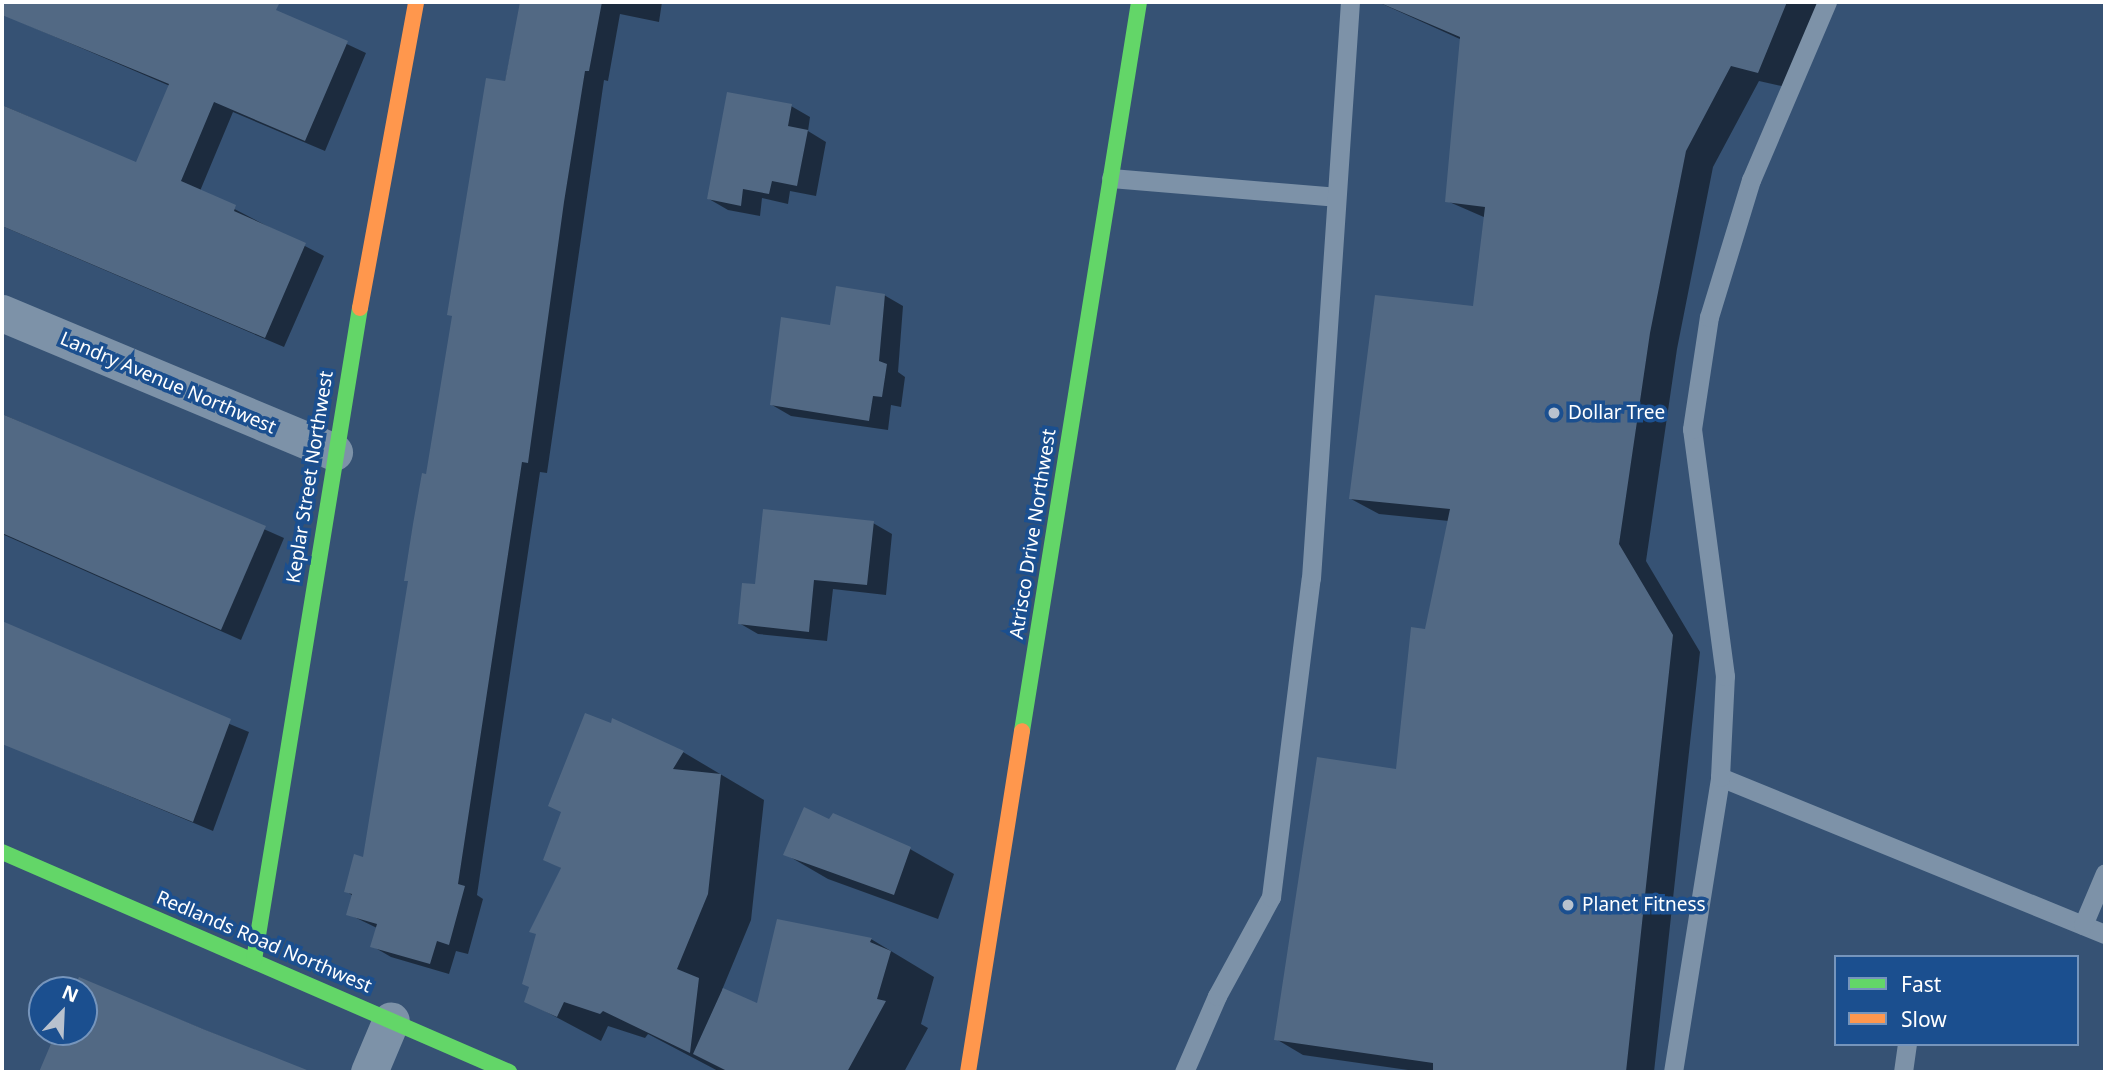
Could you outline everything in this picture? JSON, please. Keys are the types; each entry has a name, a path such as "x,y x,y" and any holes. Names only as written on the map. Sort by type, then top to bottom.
{"street":[{"name":"Keplar Street Northwest","path":"254,960 334,452 416,2"},
{"name":"Atrisco Drive Northwest","path":"968,1072 1139,2"},
{"name":"Landry Avenue Northwest","path":"2,313 334,452"},
{"name":"Redlands Road Northwest","path":"5,862 254,960 509,1072"},
{"path":"369,1072 391,1020"}],"lane":[{"path":"1184,1072 1217,996 1271,897 1311,578 1350,2"},
{"path":"1673,1072 1720,777 1725,676 1692,429 1709,317 1751,180 1827,2"},
{"path":"1111,178 1335,197"},
{"path":"1720,777 2105,934"},
{"path":"2083,925 2105,873"},
{"path":"1903,1072 1908,1046"}],"building":[{"path":"2,2 280,2 276,10 348,41 305,141 214,102 181,181 236,205 234,211 306,243 265,338 2,226 2,105 136,162 169,84 2,15"},
{"path":"520,2 602,2 589,71 585,71 528,463 522,462 458,884 465,886 449,945 437,941 430,964 370,947 377,924 346,915 352,894 344,892 354,854 363,857 408,581 404,581 413,524 422,473 426,474 452,316 447,315 486,78 505,81"},
{"path":"1378,2 1787,2 1758,73 1731,66 1686,151 1650,333 1619,544 1673,635 1626,1072 1433,1072 1433,1063 1274,1040 1317,757 1396,769 1411,627 1425,629 1450,509 1349,499 1375,295 1473,306 1485,207 1445,202 1460,37"},
{"path":"727,92 792,104 788,126 808,130 797,186 772,181 769,194 743,189 741,206 707,199"},
{"path":"836,286 885,294 879,361 887,364 882,397 873,396 869,421 770,405 781,317 830,325"},
{"path":"2,414 266,526 221,630 2,533"},
{"path":"763,509 874,521 867,585 814,580 809,632 738,624 742,583 755,584"},
{"path":"2,621 231,719 193,822 2,744"},
{"path":"585,713 611,723 612,718 684,751 673,769 721,774 708,894 677,969 699,978 690,1053 603,1011 600,1014 564,1002 557,1017 524,1002 529,987 522,984 536,934 529,932 561,868 543,860 561,812 548,806"},
{"path":"804,807 829,819 833,813 911,847 894,895 783,855"},
{"path":"777,919 872,938 870,942 891,951 877,999 886,1001 847,1072 729,1072 693,1054 723,988 757,1003"},
{"path":"98,985 312,1072 39,1072 50,1046 98,1046"}],"traffic: fast":[{"path":"1022,731 1139,2"},
{"path":"254,960 360,308"},
{"path":"2,852 509,1072"}],"traffic: slow":[{"path":"360,308 416,2"},
{"path":"968,1072 1022,731"}],"place":[{"name":"Dollar Tree","path":"1554,413"},
{"name":"Planet Fitness","path":"1568,905"}]}
